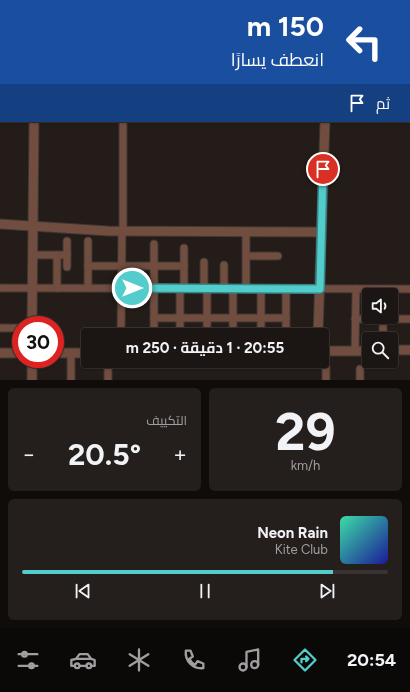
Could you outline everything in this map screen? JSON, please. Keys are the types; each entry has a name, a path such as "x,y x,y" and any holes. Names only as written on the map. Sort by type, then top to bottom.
{"street":[{"path":"32,316 34,122"},
{"path":"121,328 123,122"},
{"path":"318,328 325,122"},
{"path":"0,224 122,232 321,232"},
{"path":"246,232 246,289"},
{"path":"67,241 67,267"},
{"path":"88,241 88,288"},
{"path":"154,244 154,328"},
{"path":"180,328 184,248"},
{"path":"33,255 67,255"},
{"path":"57,255 57,288"},
{"path":"246,256 278,256"},
{"path":"204,262 207,328"},
{"path":"224,265 224,289"},
{"path":"88,266 184,266"},
{"path":"0,288 362,290"},
{"path":"233,288 233,328"},
{"path":"260,289 261,328"},
{"path":"286,289 286,328"},
{"path":"355,351 356,289"},
{"path":"398,290 410,289"},
{"path":"154,318 286,318"},
{"path":"355,319 362,319"},
{"path":"398,319 410,319"},
{"path":"0,328 12,328"},
{"path":"398,350 410,350"},
{"path":"329,351 362,351"},
{"path":"64,353 81,352"},
{"path":"0,353 12,353"},
{"path":"71,353 71,380"},
{"path":"32,368 32,380"},
{"path":"108,368 108,380"},
{"path":"326,368 326,380"},
{"path":"360,369 360,380"}],"route":[{"path":"132,288 320,289 323,169"}]}
